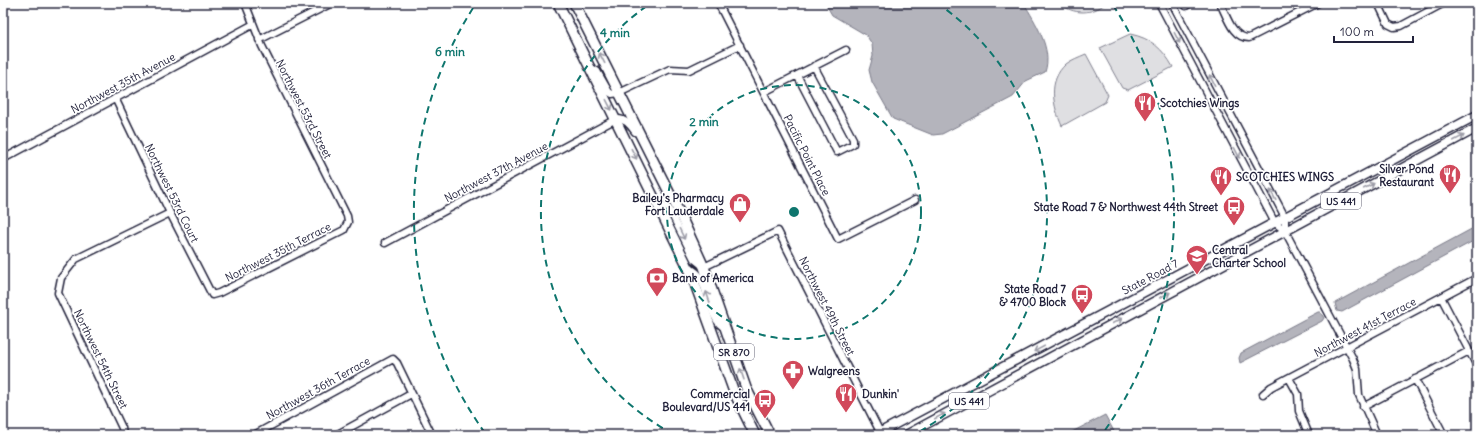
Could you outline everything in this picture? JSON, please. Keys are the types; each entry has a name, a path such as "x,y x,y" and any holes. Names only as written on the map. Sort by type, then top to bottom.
{"highway":[{"name":"SR 870","path":"558,3 688,266 734,392 755,435"},
{"name":"SR 870","path":"574,3 644,142 704,267 746,388 770,435"}],"main road":[{"name":"State Road 7","path":"878,434 1477,115"},
{"path":"1441,147 1443,141 1466,121"},
{"name":"State Road 7","path":"906,435 1477,128"},
{"path":"1398,171 1424,151 1433,139"}],"street":[{"name":"Northwest 53rd Street","path":"245,3 252,25 259,40 347,216 348,222"},
{"path":"259,40 332,3"},
{"name":"Pacific Point Place","path":"718,3 838,239 914,200"},
{"path":"1159,3 1275,223 1285,231 1348,347 1356,369 1359,395 1363,407 1377,435"},
{"path":"1172,3 1285,217 1285,231"},
{"path":"1220,3 1237,35 1242,38 1249,38 1318,3"},
{"path":"1378,3 1388,24 1394,27 1401,26 1444,3"},
{"name":"Northwest 35th Avenue","path":"3,159 252,25"},
{"path":"590,66 597,71 609,92 612,94 633,88 670,70 689,70 740,45"},
{"path":"764,92 846,50"},
{"path":"797,75 837,152 853,144 853,139 814,66"},
{"name":"Northwest 53rd Court","path":"115,98 170,213 212,294"},
{"path":"616,119 620,118 627,122 644,142"},
{"name":"Northwest 37th Avenue","path":"385,243 616,119"},
{"path":"659,205 668,208 694,259 704,267"},
{"name":"Northwest 54th Street","path":"123,435 122,428 58,293 61,278 76,259 170,213"},
{"name":"Northwest 35th Terrace","path":"212,294 219,293 334,236 344,230 348,222"},
{"name":"Northwest 49th Street","path":"704,267 778,231 878,434"},
{"path":"688,266 700,276 719,324 722,327 726,327"},
{"name":"Northwest 41st Terrace","path":"1263,394 1271,387 1477,278"},
{"path":"1441,297 1477,366"},
{"path":"1363,407 1469,351"},
{"name":"Northwest 36th Terrace","path":"254,435 392,360 397,363 411,394"},
{"path":"1289,378 1298,394 1299,411 1310,435"},
{"path":"1415,379 1444,435"},
{"path":"336,435 411,394 431,433 423,435"}],"shaded area":[{"path":"825,3 1024,3 1038,27 1045,45 1047,63 1045,72 1026,81 1013,97 942,134 933,135 893,119 872,82 869,70 873,56 872,44 866,35 832,15"},
{"path":"1059,3 1106,3 1095,10 1082,12 1070,10"},
{"path":"1130,34 1144,38 1156,45 1173,67 1128,90 1122,88 1100,48"},
{"path":"1086,54 1108,95 1105,102 1062,126 1054,102 1054,86 1056,78 1066,64"},
{"path":"1477,226 1477,239 1342,312 1337,311 1335,303"},
{"path":"1320,312 1324,318 1322,321 1240,363 1239,358 1241,353"},
{"path":"1105,415 1116,435 1066,435"}],"place":[{"name":"Scotchies Wings","path":"1145,122"},
{"name":"Silver Pond Restaurant","path":"1450,194"},
{"name":"SCOTCHIES WINGS","path":"1221,196"},
{"name":"Bailey's Pharmacy Fort Lauderdale","path":"740,224"},
{"name":"State Road 7 & Northwest 44th Street","path":"1234,226"},
{"name":"Central Charter School","path":"1197,276"},
{"name":"Bank of America","path":"657,298"},
{"name":"State Road 7 & 4700 Block","path":"1082,314"},
{"name":"Walgreens","path":"793,390"},
{"name":"Dunkin'","path":"846,414"},
{"name":"Commercial Boulevard/US 441","path":"765,420"}]}
